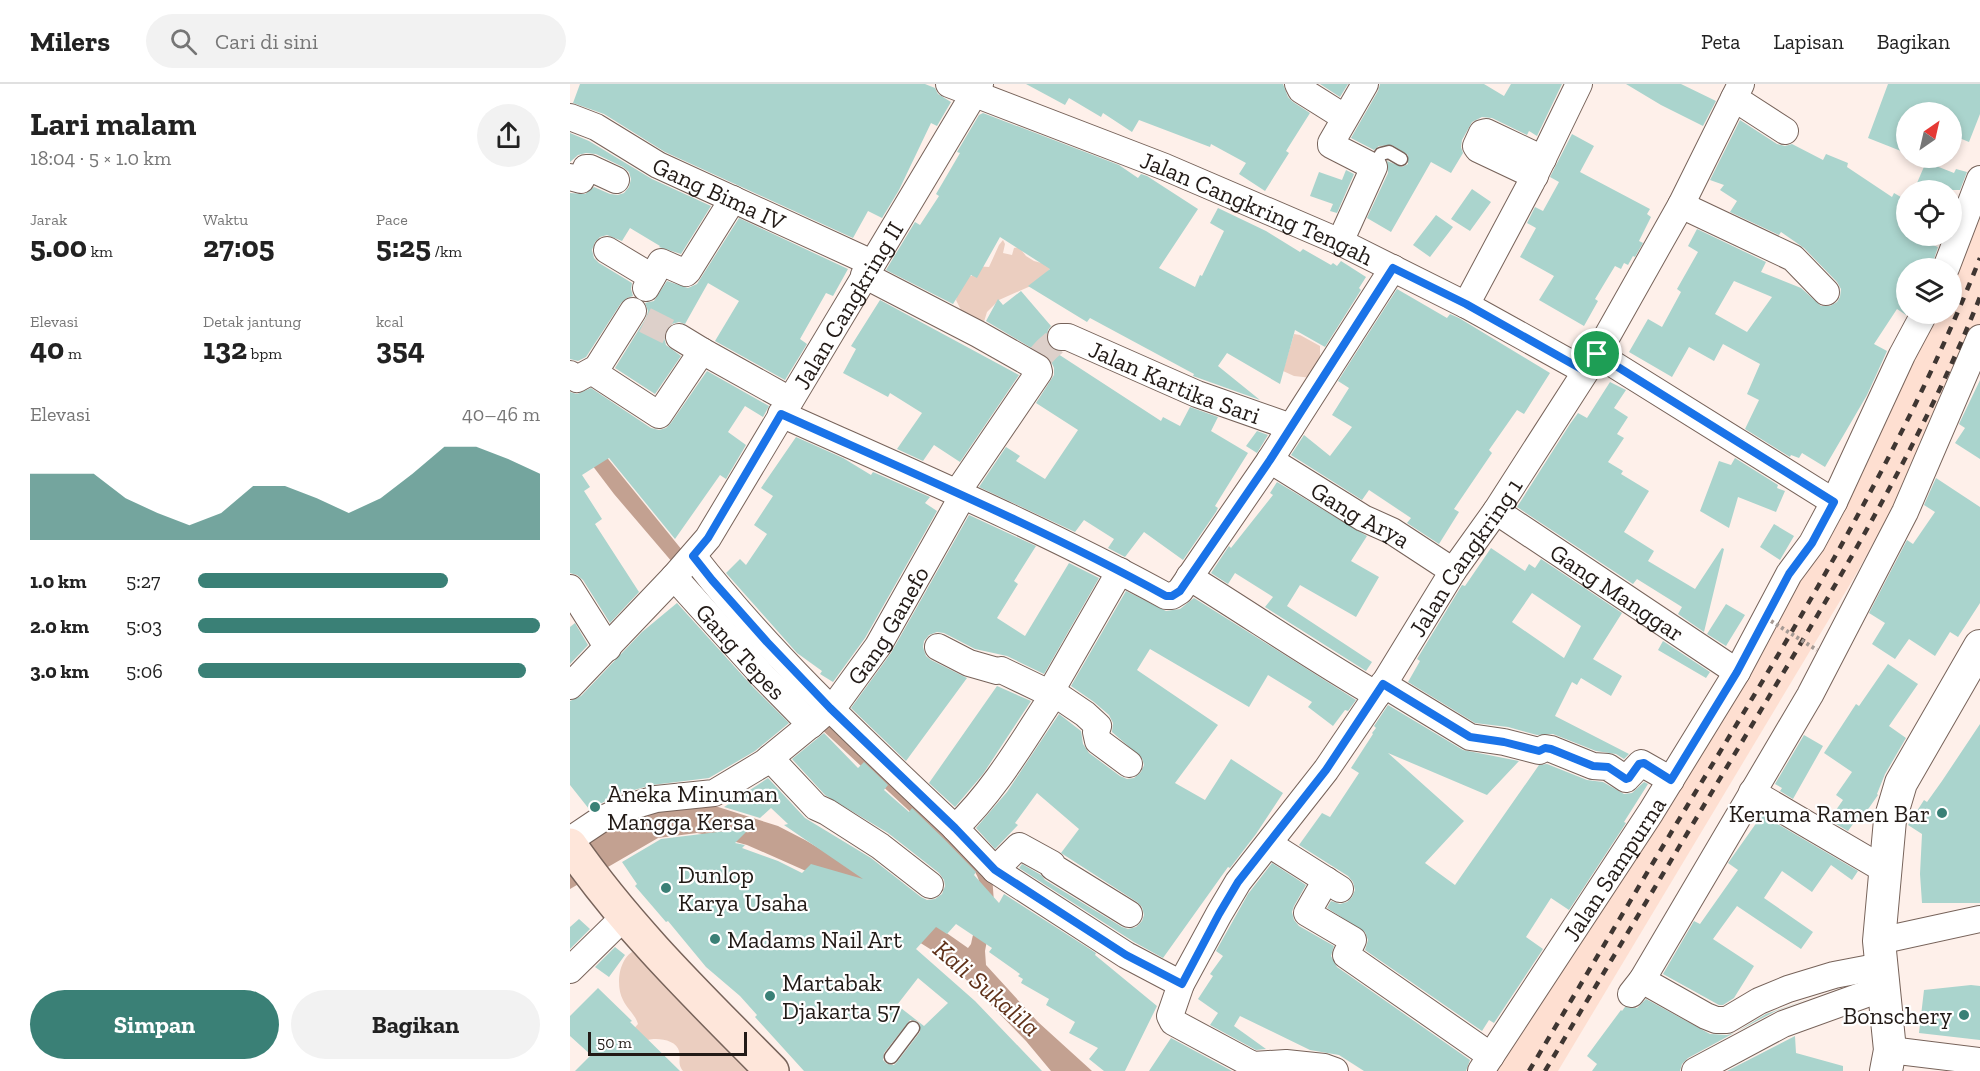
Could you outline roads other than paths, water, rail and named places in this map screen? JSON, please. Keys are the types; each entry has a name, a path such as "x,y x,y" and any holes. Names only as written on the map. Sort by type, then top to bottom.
{"main road":[{"path":"570,846 624,917 772,1071"}],"street":[{"name":"Jalan Cangkring Tengah","path":"949,84 977,89 1340,242 1591,362 1834,502"},
{"path":"1298,84 1301,90 1344,117"},
{"path":"1340,242 1374,167 1331,145 1344,117 1365,84"},
{"path":"1466,304 1580,84"},
{"name":"Jalan Cangkring II","path":"570,686 608,648 708,538 977,89"},
{"path":"1737,91 1785,131"},
{"name":"Jalan Cangkring 1","path":"1335,1071 1324,1067 1286,1063 1253,1065 1173,1022 1170,1019 1182,984 1233,890 1326,770 1380,689 1453,571 1496,511 1591,362 1681,204 1737,91"},
{"name":"Gang Bima IV","path":"570,117 596,127 658,165 733,198 868,269"},
{"path":"570,177 581,180 586,168 590,168 616,180"},
{"path":"1950,258 1980,179"},
{"path":"607,250 649,283 663,261 686,273 733,198"},
{"path":"1681,204 1793,258 1826,292"},
{"path":"679,337 785,407 959,495 1120,571 1166,596 1172,596 1180,591 1270,460 1393,268"},
{"name":"Gang Ganefo","path":"570,840 600,820 629,807 656,799 714,793 770,758 845,692 878,646 959,495 1039,372 1035,363 868,269"},
{"path":"637,315 582,373 658,416 702,351"},
{"name":"Jalan Sampurna","path":"1486,1063 1671,780 1737,672 1789,574 1812,543 1834,502 1919,324"},
{"name":"Jalan Kartika Sari","path":"1061,337 1068,337 1197,394 1291,427"},
{"path":"1881,965 1834,975 1788,989 1759,1001 1727,1020 1716,1020 1636,987 1810,695 1905,512 1980,338"},
{"name":"Gang Arya","path":"1270,460 1363,518 1392,531 1453,571"},
{"name":"Gang Manggar","path":"1496,511 1737,672"},
{"name":"Gang Tepes","path":"684,566 820,716 955,828 995,870 1126,955 1182,984"},
{"path":"955,828 970,814 995,783 1050,700 1051,693 1120,571"},
{"path":"1189,577 1258,619 1325,665 1380,689 1470,737 1504,742 1539,751 1545,748 1551,749 1593,766 1608,767 1626,779 1639,764 1644,763 1671,780"},
{"path":"570,588 608,648"},
{"path":"938,646 969,663 997,671 1002,670 1051,693 1085,714 1098,726 1096,732 1098,741 1129,764"},
{"path":"1980,646 1901,783 1890,820 1885,870 1881,965 1888,1060 1980,1061"},
{"path":"770,758 816,807 880,846 930,885"},
{"path":"1752,792 1885,870"},
{"path":"1269,844 1333,885 1307,913 1353,940 1346,954 1486,1063"},
{"path":"995,870 1019,846 1052,864 1053,867 1129,914"},
{"path":"570,970 624,917"},
{"path":"1695,1071 1783,1024 1881,965 1980,919"}],"lane":[{"path":"1374,167 1381,154 1389,152 1401,159"},
{"path":"891,1057 913,1028"}],"water":[{"name":"Kali Sukalila","path":"570,412 695,566 992,874 994,903 985,951 986,965 1038,1022 1092,1071 1051,1071 1026,1041 946,959 806,871 747,845 697,833 658,838 570,889 570,849 638,812 680,803 715,806 778,826 861,873 968,948 971,944 981,898 979,880 975,872 819,727 743,645 614,494 570,436"}],"tunnel":[{"path":"645,320 679,337"},
{"path":"1036,361 1061,337"}],"railway":[{"path":"1529,1071 1784,646 1855,520 1922,391 1980,258"},
{"path":"1545,1071 1852,556 1933,403 1980,297"}],"place":[{"name":"Aneka Minuman Mangga Kersa","path":"595,807"},
{"name":"Keruma Ramen Bar","path":"1942,813"},
{"name":"Dunlop Karya Usaha","path":"666,888"},
{"name":"Madams Nail Art","path":"715,939"},
{"name":"Martabak Djakarta 57","path":"770,996"},
{"name":"Bonschery","path":"1964,1015"}]}
